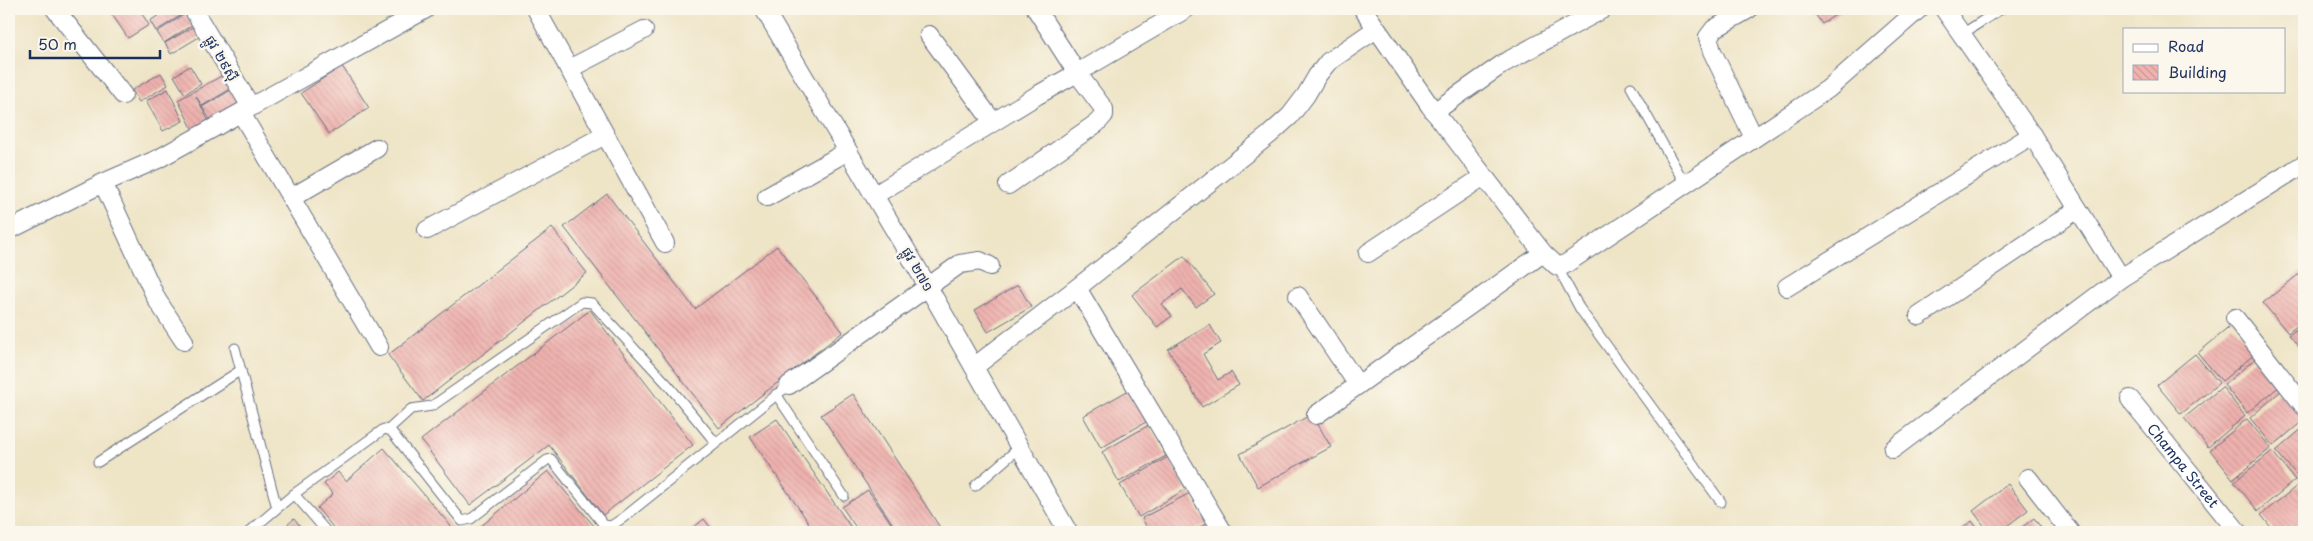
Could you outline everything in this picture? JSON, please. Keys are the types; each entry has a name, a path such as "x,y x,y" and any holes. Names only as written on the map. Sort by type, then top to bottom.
{"street":[{"path":"55,9 123,95"},
{"name":"ផ្លូវ ២៩ស៊ី","path":"193,9 291,198 379,347"},
{"path":"9,230 103,183 158,160 426,9"},
{"path":"536,9 665,243"},
{"name":"ផ្លូវ ២៧១","path":"764,9 848,150 1068,532"},
{"path":"1008,185 1097,123 1104,115 1104,109 1077,73 1036,9"},
{"path":"874,196 993,122 1186,9"},
{"path":"1363,9 1434,112 1543,253 1557,266 1564,264 1828,89 1919,9"},
{"path":"1749,9 1714,29 1708,37 1712,51 1754,138"},
{"path":"1944,9 2032,135 2121,278"},
{"path":"1434,112 1504,63 1592,11"},
{"path":"974,367 1077,288 1269,135 1296,109 1328,62 1376,29"},
{"path":"569,69 644,30"},
{"path":"929,35 993,122"},
{"path":"427,230 606,135"},
{"path":"1786,287 2032,135"},
{"path":"291,198 377,148"},
{"path":"767,197 848,150"},
{"path":"1894,449 2121,278 2304,164"},
{"path":"1368,253 1484,176"},
{"path":"103,183 157,300 184,341"},
{"path":"1920,316 2078,209"},
{"path":"1316,415 1543,253"},
{"path":"782,390 960,264 980,261 990,266"},
{"path":"1077,288 1223,532"},
{"path":"1298,296 1358,385"},
{"path":"2235,318 2304,406"},
{"name":"Champa Street","path":"2130,399 2238,532"},
{"path":"2028,478 2070,532"}],"lane":[{"path":"1962,34 2001,9"},
{"path":"1631,87 1685,184"},
{"path":"1557,266 1580,309 1721,502"},
{"path":"249,532 294,494 384,429 389,429 412,409 432,406 582,302 592,303 670,386 715,442"},
{"path":"235,348 277,508"},
{"path":"98,462 241,370"},
{"path":"389,429 462,521 471,519 547,460 551,460 604,525 611,526 782,390 844,496"},
{"path":"975,486 1020,448"},
{"path":"294,494 327,532"}],"building":[{"path":"117,9 139,9 149,25 128,38 111,13"},
{"path":"168,9 179,9 183,14 156,31 150,21"},
{"path":"1812,9 1844,9 1822,24"},
{"path":"185,14 192,25 164,43 157,32"},
{"path":"193,27 199,37 171,54 165,43"},
{"path":"190,66 201,84 185,94 174,76"},
{"path":"342,66 369,108 329,134 301,93"},
{"path":"161,73 168,85 139,102 132,90"},
{"path":"225,74 232,88 202,106 196,96 209,122 193,130 178,100"},
{"path":"168,89 183,121 163,131 146,101"},
{"path":"233,89 241,103 211,121 202,107"},
{"path":"607,194 695,309 777,246 843,332 719,428 564,227"},
{"path":"552,228 587,273 423,401 388,355"},
{"path":"1184,256 1214,294 1196,307 1182,289 1162,304 1172,316 1157,327 1132,295"},
{"path":"2304,270 2304,320 2288,333 2263,303"},
{"path":"1018,285 1031,307 988,332 975,310"},
{"path":"590,310 693,445 603,515 549,445 470,505 421,440"},
{"path":"2304,323 2304,353 2289,335"},
{"path":"1210,325 1221,343 1203,354 1218,380 1231,372 1239,385 1202,407 1168,349"},
{"path":"2232,325 2256,353 2222,381 2198,353"},
{"path":"2195,354 2219,383 2181,414 2157,385"},
{"path":"2257,357 2281,385 2247,413 2224,385"},
{"path":"2222,387 2245,416 2208,447 2184,418"},
{"path":"2283,389 2304,414 2304,420 2273,446 2250,418"},
{"path":"1129,390 1146,422 1101,448 1083,416"},
{"path":"853,394 943,532 898,532 821,415"},
{"path":"1312,414 1331,447 1258,487 1240,454"},
{"path":"777,419 854,532 815,532 750,437"},
{"path":"2247,419 2271,448 2233,479 2210,450"},
{"path":"1149,425 1166,456 1119,482 1102,452"},
{"path":"2304,427 2304,476 2300,479 2276,451"},
{"path":"384,448 456,532 337,532 317,508 333,494 324,484 338,472 346,481"},
{"path":"2272,451 2295,480 2258,511 2234,482"},
{"path":"1168,457 1186,489 1139,517 1120,485"},
{"path":"548,471 599,532 474,532"},
{"path":"2008,484 2028,510 1999,532 1989,532 1973,511"},
{"path":"2298,485 2304,492 2304,528 2299,532 2275,532 2261,515"},
{"path":"868,490 897,532 859,532 842,507"},
{"path":"1190,493 1206,524 1189,532 1149,532 1142,518"},
{"path":"2034,518 2044,532 2016,532"},
{"path":"294,519 305,532 279,532"},
{"path":"704,519 714,532 688,532"},
{"path":"1972,521 1980,532 1958,532"},
{"path":"1208,526 1212,532 1196,532"}]}
